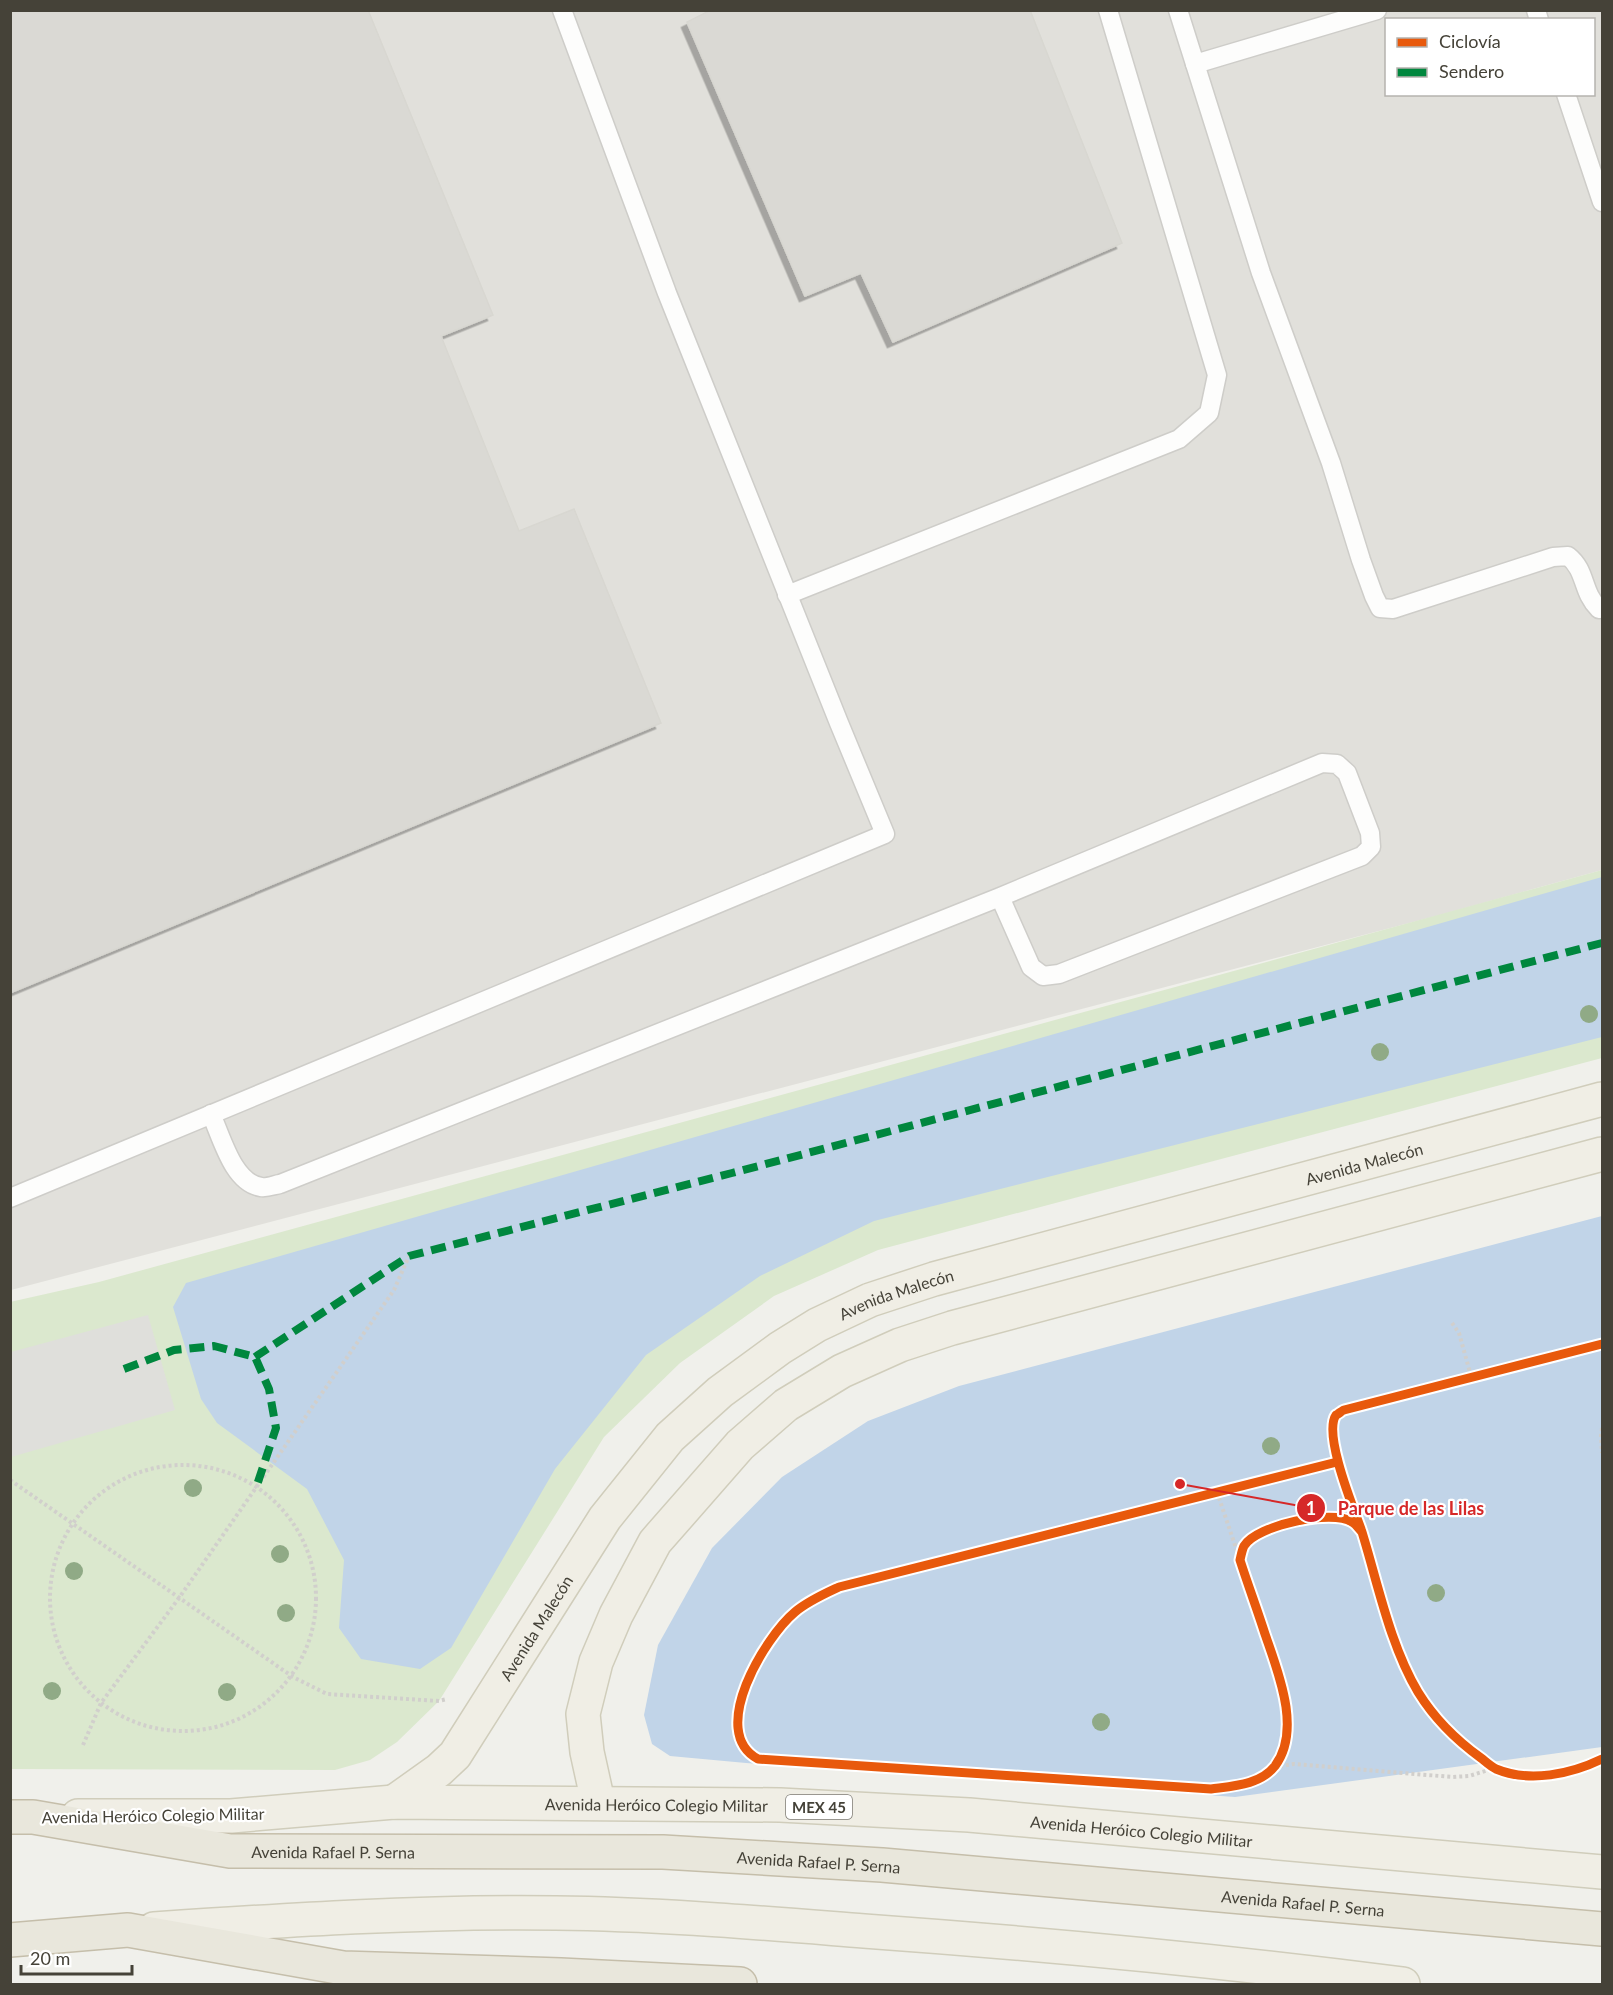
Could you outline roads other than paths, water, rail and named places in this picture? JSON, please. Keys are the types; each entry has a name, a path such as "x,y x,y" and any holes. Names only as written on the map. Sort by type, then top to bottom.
{"highway":[{"name":"Avenida Rafael P. Serna","path":"22,1817 230,1851 663,1852 882,1865 1602,1929"},
{"path":"10,1940 128,1930 343,1968 740,1984"}],"main road":[{"name":"Avenida Malecón","path":"394,1802 439,1770 455,1755 605,1518 670,1437 720,1392 780,1348 817,1325 870,1300 933,1279 1602,1099"},
{"path":"598,1802 587,1752 582,1714 596,1662 616,1615 656,1542 740,1445 786,1405 842,1371 900,1345 952,1328 1602,1154"},
{"name":"Avenida Heróico Colegio Militar","path":"22,1817 231,1816 394,1802 780,1805 969,1815 1602,1872"},
{"path":"128,1930 363,1915 568,1913 730,1921 984,1940 1257,1966 1403,1984"}],"lane":[{"path":"10,1198 885,834 667,293 562,10"},
{"path":"788,595 1179,439 1209,412 1217,375 1108,10"},
{"path":"1178,10 1261,273 1331,463 1361,560 1380,608 1394,609 1553,557 1568,556 1578,564 1590,599 1599,609 1602,608"},
{"path":"1195,64 1377,10"},
{"path":"1567,96 1602,202"},
{"path":"211,1114 238,1174 249,1184 264,1188 280,1184 1000,897 1322,762 1336,764 1347,773 1370,833 1371,847 1362,856 1059,974 1043,976 1031,967 1000,897"}],"water":[{"path":"1602,877 1602,1037 874,1221 760,1276 646,1355 555,1469 451,1648 420,1669 361,1659 339,1628 344,1560 307,1489 217,1423 201,1399 173,1307 186,1283"},
{"path":"1602,1216 1602,1747 1235,1797 746,1763 670,1756 652,1744 644,1715 658,1645 712,1548 782,1477 868,1421 959,1386"}],"place":[{"name":"Parque de las Lilas","path":"1180,1484"}]}
